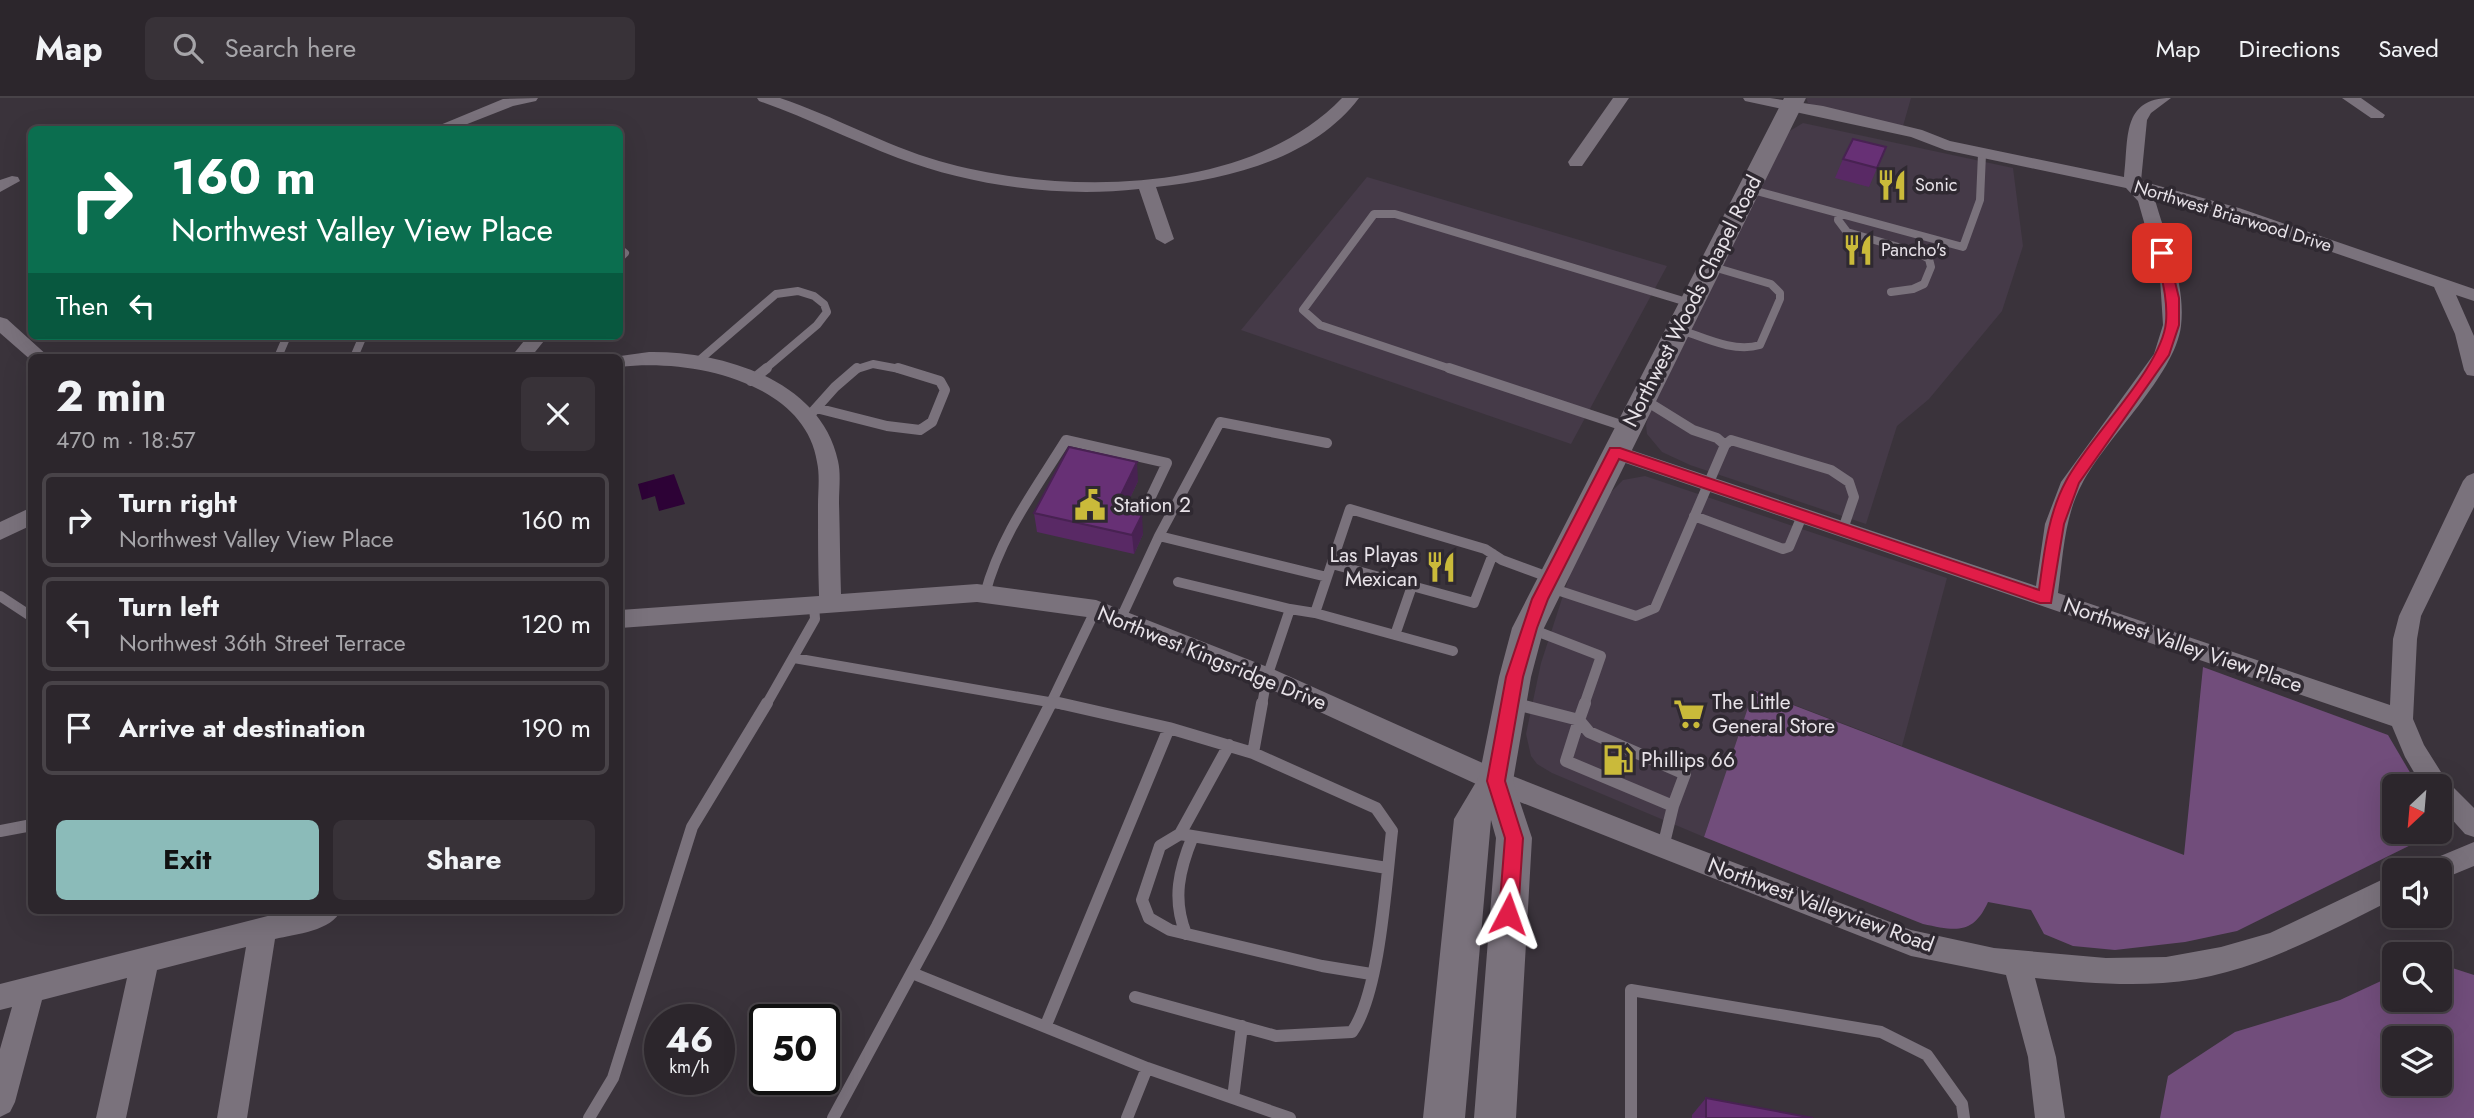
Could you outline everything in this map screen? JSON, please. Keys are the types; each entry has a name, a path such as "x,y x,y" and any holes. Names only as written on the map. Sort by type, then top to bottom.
{"main road":[{"name":"Northwest Woods Chapel Road","path":"1444,1118 1472,819 1496,781 1510,702 1528,628 1793,103"},
{"name":"Northwest Woods Chapel Road","path":"1495,1118 1514,838 1496,781"}],"street":[{"path":"446,126 509,102 530,98"},
{"path":"765,98 794,102 864,140 954,170 1076,188 1146,184 1217,171 1286,147 1308,136 1351,98"},
{"path":"1576,162 1621,98"},
{"path":"1751,98 1793,103"},
{"path":"2046,598 2056,524 2072,482 2162,355 2172,325 2169,278 2146,200 2132,184 2140,120 2144,110 2163,98"},
{"path":"2350,98 2377,115"},
{"name":"Northwest Briarwood Drive","path":"1793,103 1818,122 1913,145 1945,145 2132,184 2233,212 2474,295"},
{"path":"1146,184 1165,239"},
{"path":"2441,283 2463,334 2474,370"},
{"path":"0,323 25,335"},
{"path":"0,347 25,335"},
{"path":"523,354 535,340"},
{"path":"623,361 681,359 696,363 751,381 813,412 828,463 822,606"},
{"name":"Northwest Valley View Place","path":"1621,440 1709,484 2401,719"},
{"path":"2430,774 2414,750 2401,719 2405,639 2410,616 2468,500 2474,481"},
{"path":"0,532 28,517"},
{"name":"Northwest Kingsridge Drive","path":"623,619 985,594 1096,609 1267,677 1496,781"},
{"name":"Northwest Valleyview Road","path":"1496,781 1912,943 2017,964 2106,971 2166,970 2221,960 2275,944 2382,892"},
{"path":"2452,802 2474,826"},
{"path":"2452,863 2474,854"},
{"path":"0,997 321,914"},
{"path":"232,1118 263,929"},
{"path":"111,1118 145,959"},
{"path":"2017,964 2042,1057 2050,1118"},
{"path":"0,1102 31,989"}],"lane":[{"path":"1749,189 1963,247 1980,200 1982,154"},
{"path":"1621,440 1320,325 1303,310 1374,214 1395,214 1690,303"},
{"path":"1839,214 1838,220 1847,232 1919,253 1929,259 1930,267 1924,284 1913,289 1891,292"},
{"path":"1677,329 1738,348 1755,348 1760,345 1780,299 1780,293 1771,284 1710,266"},
{"path":"696,363 776,294 798,291 814,296 824,304 827,312 817,325 751,381"},
{"path":"863,365 930,377 940,381 944,390 932,422 920,430 813,412 851,370 863,365"},
{"path":"1642,398 1693,430 1726,444"},
{"path":"1121,618 1159,536 1220,422 1327,443"},
{"path":"985,594 990,570 1014,519 1066,440 1167,463 1148,503 1174,510"},
{"path":"1315,613 1350,509 1485,549 1549,582 1636,616 1655,608 1726,444 1731,440 1831,470 1843,477 1853,486 1854,493 1843,530"},
{"path":"1694,516 1783,549 1789,547 1802,516"},
{"path":"1159,536 1327,577"},
{"path":"1332,564 1474,603 1493,554"},
{"path":"1178,582 1315,613 1453,650"},
{"path":"1395,635 1412,586"},
{"path":"0,596 28,614"},
{"path":"589,1118 613,1078 692,827 794,658 822,606"},
{"path":"833,1118 912,973 1096,609"},
{"path":"1253,753 1267,677 1290,609"},
{"path":"1528,628 1601,656 1566,761 1674,806"},
{"path":"794,658 1051,701 1169,728 1253,753 1376,808 1392,831 1380,931 1363,1016 1352,1032 1276,1036 1135,997"},
{"path":"1510,702 1579,720 1589,732 1685,774 1662,847"},
{"path":"1046,1025 1169,728"},
{"path":"1186,934 1178,916 1176,898 1186,835 1228,746"},
{"path":"0,831 28,826"},
{"path":"1371,974 1322,966 1170,930 1149,918 1142,900 1160,846 1186,835 1387,869"},
{"path":"912,973 1147,1068 1290,1118"},
{"path":"1631,1118 1631,990 1881,1032 1927,1055 1962,1104 1964,1118"},
{"path":"1233,1098 1242,1026"},
{"path":"1127,1118 1147,1068"}],"shaded area":[{"path":"1806,98 1911,98 1903,126 1815,106 1808,103"},
{"path":"1803,123 2013,168 2023,246 2002,311 1929,399 1897,426 1866,524 1690,465 1662,452 1647,434 1646,425 1656,388 1788,132"},
{"path":"1367,177 1667,266 1571,444 1241,330"},
{"path":"674,474 685,504 659,511 655,496 642,500 638,484"},
{"path":"1645,476 1947,578 1902,746 1755,690 1704,837 1552,773 1537,764 1531,756 1526,734 1541,663 1571,571 1610,493 1623,480"},
{"path":"2203,667 2388,735 2411,774 2382,774 2382,844 2413,844 2237,931 2185,942 2115,950 2073,946 2044,934 2031,910 1988,902 1976,920 1962,928 1923,924 1704,837 1754,690 2184,855"},
{"path":"2452,968 2474,975 2474,1118 2160,1118 2168,1076 2235,1032 2340,1000 2382,981 2382,1012 2452,1012"}],"building":[{"path":"1853,139 1886,147 1877,168 1843,159"},
{"path":"1069,447 1137,462 1114,509 1142,515 1132,535 1034,513"},
{"path":"1706,1098 1813,1118 1706,1118"}],"place":[{"name":"Sonic","path":"1892,185"},
{"name":"Pancho's","path":"1858,250"},
{"name":"Station 2","path":"1090,505"},
{"name":"Las Playas Mexican","path":"1441,567"},
{"name":"The Little General Store","path":"1689,714"},
{"name":"Phillips 66","path":"1618,760"}],"route":[{"path":"1508,914 1514,838 1496,781 1515,677 1528,628 1540,599 1615,452 2046,598 2056,524 2072,482 2162,355 2172,325 2172,298 2162,253"}]}
